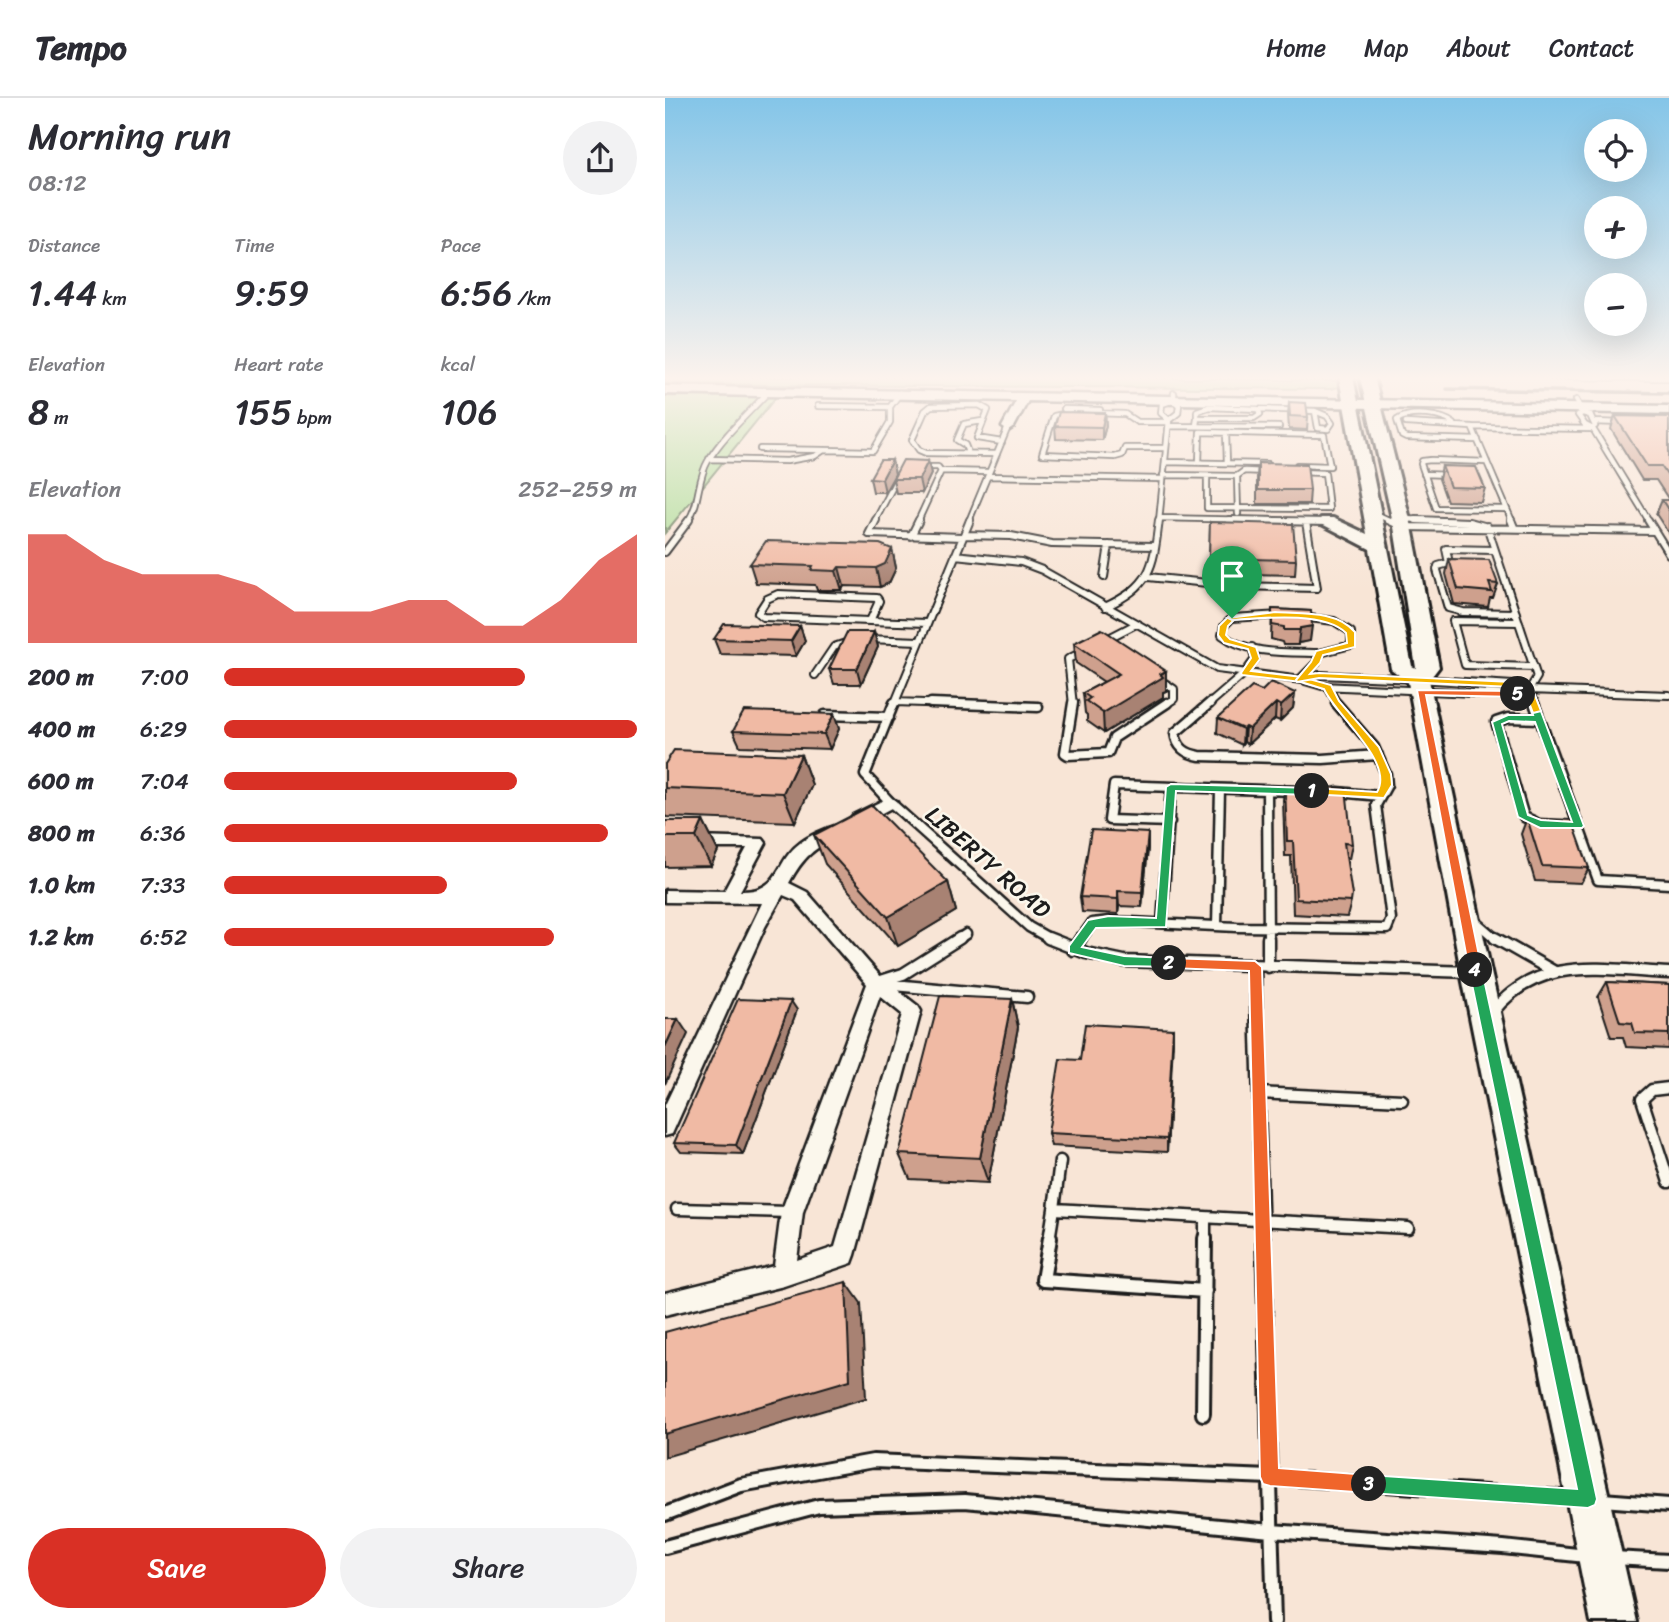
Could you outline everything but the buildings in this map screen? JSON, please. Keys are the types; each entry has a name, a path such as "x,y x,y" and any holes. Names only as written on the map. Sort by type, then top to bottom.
{"main road":[{"path":"1360,448 1402,669 1419,685 1462,908 1614,1622"},
{"path":"1384,448 1402,523 1428,667 1419,685"},
{"path":"1327,522 1364,506 1370,493"},
{"path":"1327,522 1378,546"}],"street":[{"path":"665,1127 757,926 805,847 890,802"},
{"path":"665,842 758,843 729,897"},
{"path":"665,896 757,898 779,886"},
{"path":"665,1304 784,1275 845,1255 912,1011 876,983 801,896 779,886"},
{"path":"784,1275 792,1212 876,983"}],"lane":[{"path":"665,552 693,514 700,478 709,459 719,448"},
{"path":"760,449 873,451 875,448"},
{"name":"LIBERTY ROAD","path":"999,448 865,775 890,802 1029,927 1051,941 1073,950 1124,961 1476,972"},
{"path":"1042,448 1042,454 1115,457 1122,455 1125,448"},
{"path":"1105,607 1133,592 1148,577 1159,518 1166,448"},
{"path":"1199,448 1199,463"},
{"path":"1227,448 1227,463"},
{"path":"1291,465 1330,466 1327,448"},
{"path":"1481,448 1514,527"},
{"path":"1605,448 1669,554"},
{"path":"709,459 802,461 820,455 824,450"},
{"path":"919,450 967,450 974,453"},
{"path":"919,450 926,453 997,454"},
{"path":"1487,462 1422,461 1436,508 1506,509"},
{"path":"1165,462 1279,464"},
{"path":"904,467 869,534 1011,536 1052,544 1154,546"},
{"path":"915,467 938,467 941,471 989,474 1163,477 1237,476 1244,471 1271,472"},
{"path":"911,536 941,471"},
{"path":"1207,475 1207,508 1329,509 1325,473 1284,472"},
{"path":"1424,474 1452,475"},
{"path":"1237,476 1238,520"},
{"path":"1479,476 1492,476"},
{"path":"1374,513 1402,523 1471,529 1487,526 1654,531"},
{"path":"1159,518 1327,522"},
{"path":"1148,577 1237,586 1317,588 1306,522"},
{"path":"1301,680 1319,675 1515,695 1529,690 1537,677 1487,526"},
{"path":"1104,577 1109,545"},
{"path":"1449,563 1446,549 1495,550"},
{"path":"955,555 1021,562 1042,570 1217,669 1301,680 1328,687 1513,685 1529,690 1669,695"},
{"path":"1462,563 1438,566 1437,570 1465,664 1534,667"},
{"path":"1487,564 1499,564"},
{"path":"869,622 879,601 877,598 778,594 767,599 758,613 762,617 869,622 927,624"},
{"path":"1448,608 1463,612 1516,613"},
{"path":"1275,615 1326,619 1342,624 1351,632 1351,645 1319,653 1252,647 1227,641 1222,635 1224,626 1232,618 1275,615"},
{"path":"1453,621 1519,622"},
{"path":"1136,624 1069,659 1067,666 1074,699 1065,752 1068,755 1108,753 1114,738 1174,699 1174,689 1154,676"},
{"path":"815,675 831,648 840,640 920,641"},
{"path":"1103,641 1114,648"},
{"path":"1252,647 1255,659 1245,673 1175,733 1176,742 1181,749 1200,756 1225,757 1323,759 1378,755"},
{"path":"1301,680 1316,663 1319,653"},
{"path":"1073,950 1092,923 1109,921 1374,931 1387,929 1391,919 1376,805 1387,785 1378,755 1335,702 1328,687"},
{"path":"1529,690 1598,880 1669,884"},
{"path":"895,702 1038,708"},
{"path":"812,714 889,717"},
{"path":"1539,719 1508,718 1496,722 1524,817 1540,824"},
{"path":"1170,822 1109,820 1114,785 1307,791"},
{"path":"1162,923 1171,787"},
{"path":"1217,926 1220,789"},
{"path":"1267,790 1269,927 1262,967 1259,1093 1273,1622"},
{"path":"1333,792 1380,796"},
{"path":"1566,825 1579,826"},
{"path":"1462,908 1506,948 1553,971"},
{"path":"876,983 903,974 966,934"},
{"path":"1486,1023 1512,989 1528,978 1553,971 1669,974"},
{"path":"876,983 1027,997"},
{"path":"1669,1088 1652,1090 1642,1099 1669,1182"},
{"path":"1259,1093 1402,1100"},
{"path":"1657,1144 1669,1145"},
{"path":"1060,1161 1043,1280 1205,1291"},
{"path":"677,1209 792,1212"},
{"path":"1054,1209 1262,1222 1408,1227"},
{"path":"1203,1414 1206,1218"},
{"path":"665,1514 741,1485 873,1461 1270,1477 1669,1505"},
{"path":"665,1547 820,1506 965,1500 1271,1531 1503,1547 1601,1558 1669,1561"}],"green space":[{"path":"665,448 734,448 665,533"}],"route":[{"path":"1232,618 1224,626 1222,635 1227,641 1252,647 1255,659 1245,673 1300,680 1302,680 1322,686 1328,687 1335,702 1374,747 1387,785 1380,796 1360,793 1171,787 1162,923 1092,923 1073,950 1124,961 1255,967 1270,1477 1588,1499 1462,908 1420,692 1515,695 1529,690 1539,719 1508,718 1496,722 1524,817 1540,824 1579,826 1529,690 1513,685 1418,679 1319,675 1300,680 1316,663 1319,653 1351,645 1351,632 1342,624 1326,619 1275,615 1232,618"}]}
